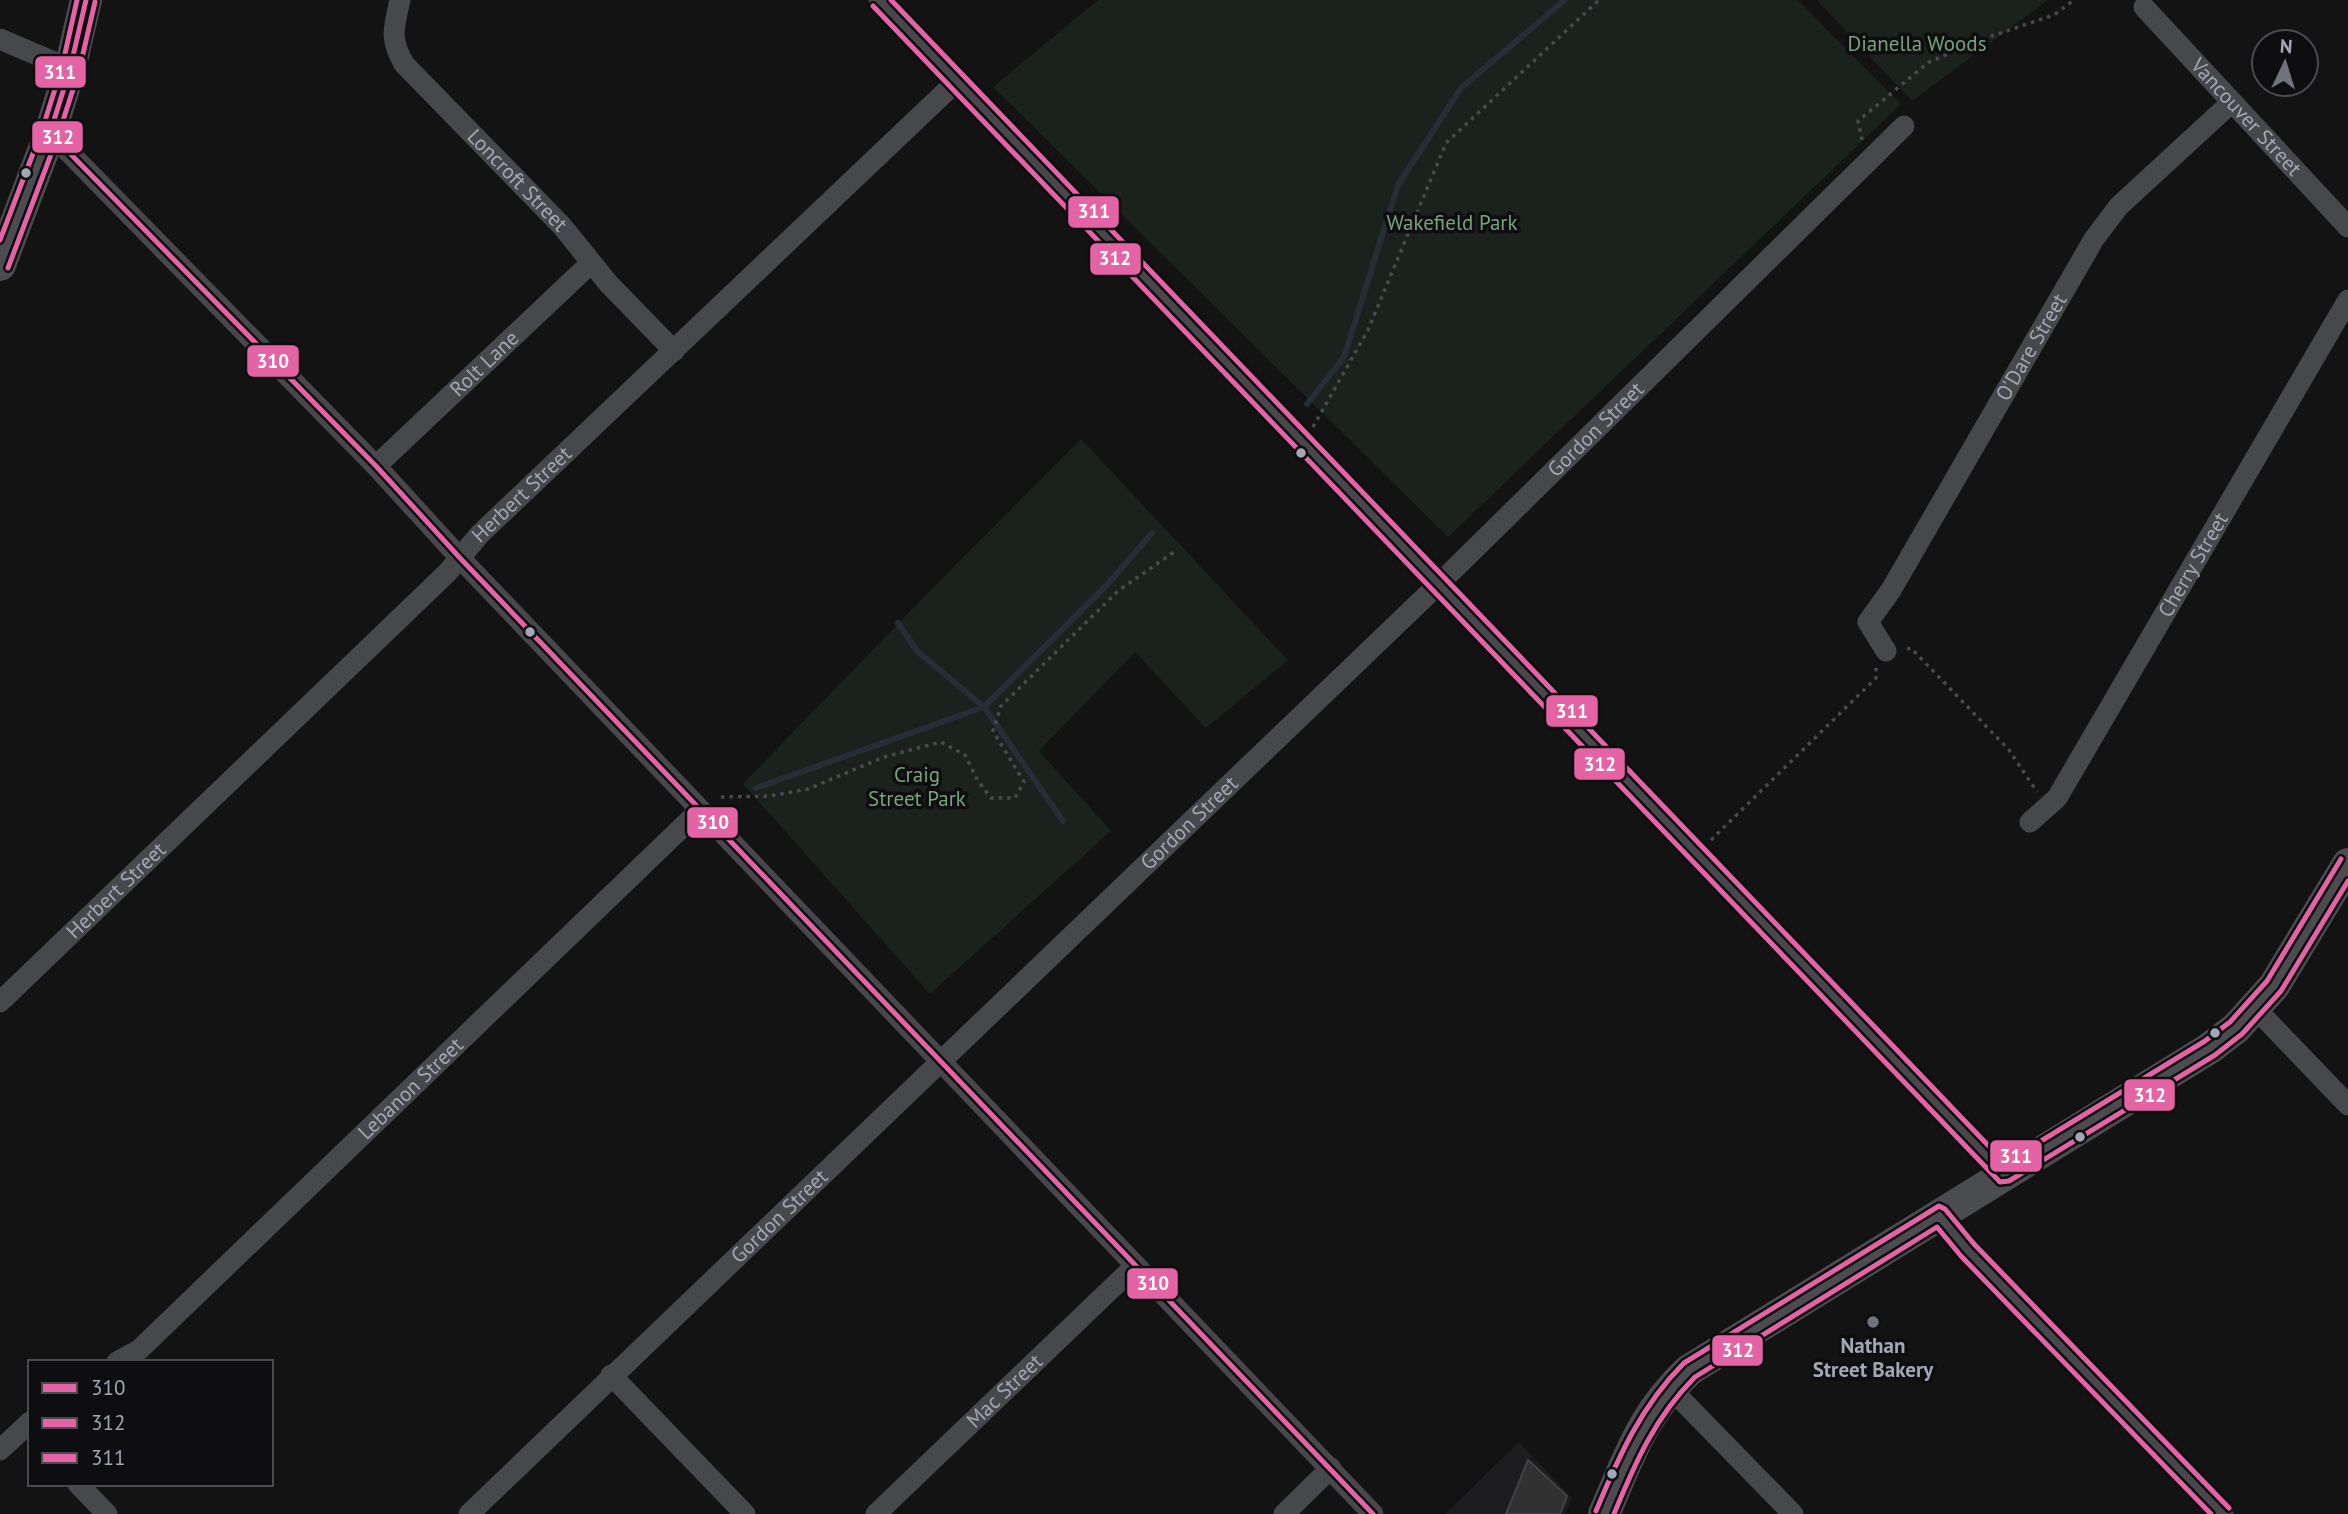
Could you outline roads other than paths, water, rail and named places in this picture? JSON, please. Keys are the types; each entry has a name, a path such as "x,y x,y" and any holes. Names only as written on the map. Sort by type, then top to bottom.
{"street":[{"path":"0,265 50,133 70,69 86,0"},
{"name":"Loncroft Street","path":"400,0 394,28 394,47 404,64 562,226 591,263 674,351"},
{"path":"879,0 2004,1174"},
{"name":"Vancouver Street","path":"2144,7 2348,227"},
{"path":"0,39 70,69"},
{"name":"Herbert Street","path":"0,1002 409,610 480,534 957,81"},
{"name":"O'Dare Street","path":"1886,652 1868,622 1891,590 2094,239 2119,206 2232,102"},
{"name":"Gordon Street","path":"469,1514 1438,583 1904,126"},
{"path":"50,133 376,466 460,558 939,1062 1373,1514"},
{"name":"Rolt Lane","path":"376,466 591,263"},
{"name":"Cherry Street","path":"2030,822 2057,798 2348,300"},
{"name":"Lebanon Street","path":"121,1360 139,1350 700,810"},
{"path":"1604,1514 1644,1425 1670,1388 1689,1370 2210,1048 2256,1009 2292,959 2348,864"},
{"path":"2256,1009 2348,1105"},
{"path":"1939,1215 1967,1250 2223,1514"},
{"name":"Mac Street","path":"876,1514 1135,1266"},
{"path":"611,1376 745,1514"},
{"path":"1670,1388 1793,1514"},
{"path":"0,1450 28,1428"},
{"path":"1284,1514 1331,1468"},
{"path":"80,1486 107,1514"}],"waterway":[{"path":"1307,404 1344,357 1398,185 1461,88 1565,0"},
{"path":"756,788 984,707 1106,586 1152,533"},
{"path":"898,623 917,651 984,707 1063,821"}],"place":[{"name":"Nathan Street Bakery","path":"1873,1322"}],"park label":[{"name":"Dianella Woods","path":"1917,44"},
{"name":"Wakefield Park","path":"1452,223"},
{"name":"Craig Street Park","path":"917,787"}]}
